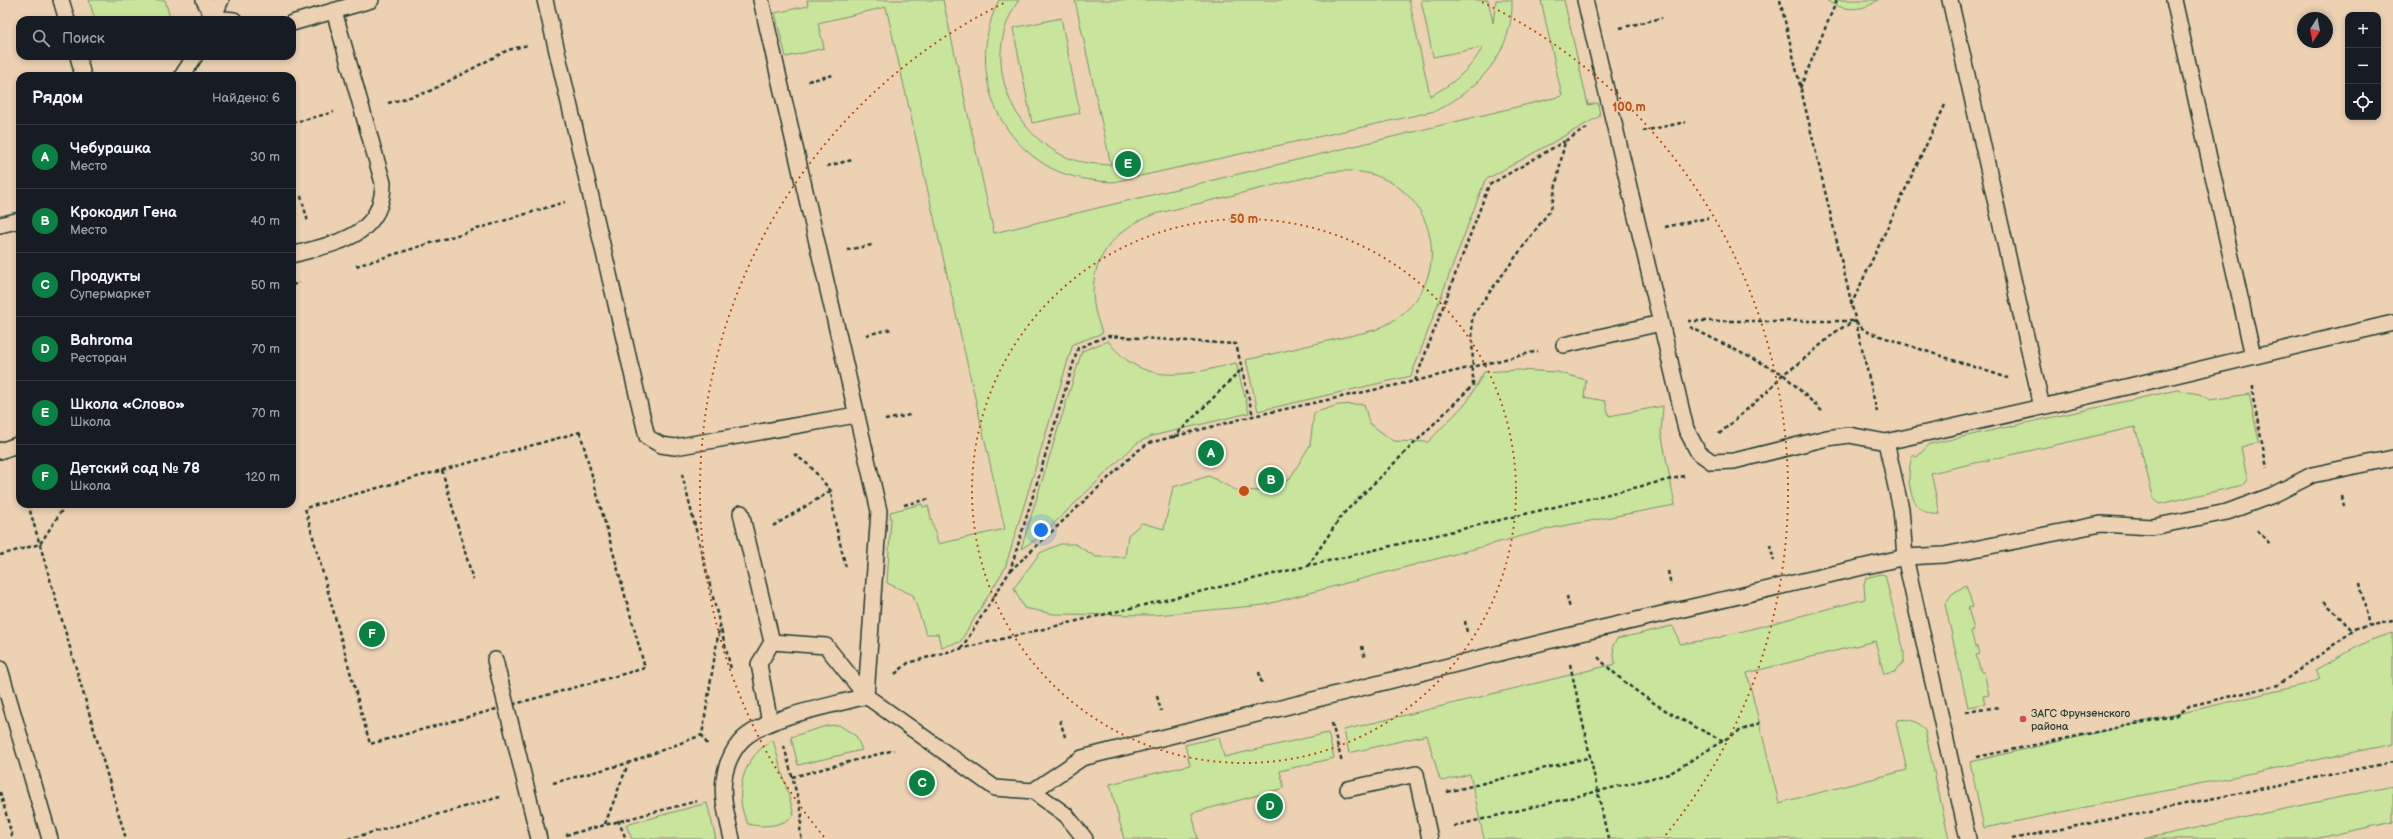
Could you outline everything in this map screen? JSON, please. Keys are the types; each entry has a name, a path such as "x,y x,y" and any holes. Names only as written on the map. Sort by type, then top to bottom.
{"lane":[{"path":"61,0 66,16"},
{"path":"204,0 212,16"},
{"path":"214,16 221,0"},
{"path":"296,22 371,0"},
{"path":"545,0 647,436 661,445 675,447 856,415"},
{"path":"761,0 879,518 869,636 866,696"},
{"path":"1585,0 1686,429 1698,452 1712,462 1734,461 1827,438 1849,435 1886,442 2042,407 2393,323"},
{"path":"1950,0 2042,407"},
{"path":"2174,0 2253,356"},
{"path":"296,254 351,238 368,225 383,200 383,183 334,11"},
{"path":"79,60 82,72"},
{"path":"185,72 192,60"},
{"path":"0,225 16,221"},
{"path":"1564,345 1661,323"},
{"path":"1886,442 1901,509 1905,557 1968,839"},
{"path":"0,451 16,445"},
{"path":"1033,791 1082,758 1326,698 1570,635 1905,557 1951,554 2100,524 2152,527 2227,512 2272,495 2312,475 2393,458"},
{"path":"741,514 772,642 759,664 773,722"},
{"path":"772,642 826,646 866,696 995,788 1033,791 1066,815 1085,839"},
{"path":"495,660 539,839"},
{"path":"0,669 50,839"},
{"path":"732,839 723,795 726,772 734,751 747,735 773,722 866,696"},
{"path":"1348,789 1416,774 1430,836"}],"path":[{"path":"1780,0 1851,305 1876,402 1879,424 1886,442"},
{"path":"1800,88 1838,0"},
{"path":"1593,34 1662,18"},
{"path":"383,104 428,92 508,50 534,43"},
{"path":"1851,305 1941,110 1948,100"},
{"path":"1415,381 1489,185 1612,114"},
{"path":"296,122 315,117"},
{"path":"1617,137 1686,122"},
{"path":"1307,567 1342,515 1474,385 1472,316 1551,209 1565,141"},
{"path":"352,267 590,194"},
{"path":"1640,233 1708,218"},
{"path":"296,284 307,281"},
{"path":"1714,439 1769,390 1783,374 1797,365 1838,330 1855,321"},
{"path":"1830,418 1783,374 1685,323 1855,321 1865,331 1994,375 2016,379"},
{"path":"1010,571 1078,348 1107,336 1236,344 1253,416"},
{"path":"961,649 1010,571 1136,452 1149,443 1253,416 1415,381 1564,345"},
{"path":"1172,438 1242,369"},
{"path":"2253,398 2272,495"},
{"path":"580,432 646,668 370,744 305,508 442,470 580,432"},
{"path":"675,447 733,675"},
{"path":"792,453 810,466 830,491 835,522 848,574"},
{"path":"866,696 908,663 961,649 1680,478 1712,462"},
{"path":"442,470 473,580"},
{"path":"769,528 830,491"},
{"path":"29,508 126,839"},
{"path":"0,555 40,544 63,508"},
{"path":"2360,583 2369,626"},
{"path":"2324,601 2353,632"},
{"path":"1951,763 2178,715 2189,706 2278,685 2357,628 2393,621"},
{"path":"709,750 702,735 720,623"},
{"path":"1613,674 1689,724 1724,741"},
{"path":"1574,680 1608,839"},
{"path":"1326,698 1348,789"},
{"path":"1966,712 1999,707"},
{"path":"773,722 792,777 802,814 800,832 802,839"},
{"path":"1430,836 1598,791 1670,774 1724,741 1760,723"},
{"path":"547,784 628,763 702,735"},
{"path":"792,777 928,741"},
{"path":"1422,798 1591,757"},
{"path":"2012,839 2393,762"},
{"path":"605,824 628,763"},
{"path":"0,792 14,839"},
{"path":"348,839 507,795"},
{"path":"561,837 618,820 723,795"},
{"path":"618,820 626,839"}],"green space":[{"path":"89,0 165,0 169,16 94,16"},
{"path":"807,0 943,0 994,233 1562,96 1541,0 1564,0 1588,105 1598,103 1600,116 1485,180 1411,376 1258,411 1246,360 1375,330 1405,311 1424,287 1431,259 1428,231 1416,205 1395,185 1366,173 1329,172 1155,214 1137,222 1121,233 1109,246 1100,261 1094,277 1093,295 1096,314 1103,333 1073,344 1005,568 960,642 941,647 938,634 926,634 913,595 887,583 891,519 890,512 922,504 923,507 928,506 938,544 1005,529 886,7 818,23 824,48 786,57 775,13 808,6"},
{"path":"999,0 1019,0 1008,20 1002,42 1001,64 1005,85 1013,106 1024,124 1040,140 1064,156 1084,162 1111,165 1075,0 1409,0 1430,96 1446,87 1460,76 1472,63 1483,47 1433,57 1421,0 1488,0 1493,23 1496,0 1512,0 1511,19 1507,36 1500,52 1490,67 1479,80 1465,92 1435,111 1113,182 1081,178 1051,168 1030,154 1013,136 1000,116 991,94 986,71 986,47 990,23"},
{"path":"1826,0 1878,0 1865,7 1852,9 1832,4"},
{"path":"1061,18 1080,113 1032,123 1013,28"},
{"path":"1108,341 1122,356 1136,366 1151,372 1183,374 1236,363 1249,413 1152,436 1137,443 1040,537 1021,549 1082,351"},
{"path":"1518,370 1557,372 1586,380 1584,397 1605,401 1609,416 1663,406 1661,432 1675,505 1552,528 1264,605 1156,615 1054,614 1024,608 1014,588 1040,553 1060,544 1075,544 1096,557 1125,557 1128,535 1142,523 1164,529 1173,487 1209,476 1235,490 1263,491 1289,480 1310,445 1314,413 1338,405 1364,404 1369,423 1393,441 1428,442 1467,402 1484,372"},
{"path":"2177,390 2199,394 2210,400 2249,394 2259,442 2241,447 2247,479 2243,485 2159,504 2154,500 2135,427 1931,473 1940,514 1930,513 1921,509 1915,503 1909,484 1910,464 1913,455 1917,457 1930,444"},
{"path":"1881,574 1885,575 1904,652 1904,661 1895,672 1884,674 1875,641 1747,673 1779,803 1907,770 1896,723 1898,720 1906,719 1917,723 1925,731 1949,839 1484,839 1470,774 1443,781 1440,780 1427,735 1349,753 1344,730 1615,664 1613,645 1617,639 1672,626 1680,644 1713,639 1865,599 1864,585 1866,578"},
{"path":"1966,585 1973,607 1968,608 1974,630 1971,631 1975,647 1978,647 1980,654 1976,655 1981,672 1984,672 1989,695 1983,696 1985,704 1968,707 1945,604 1952,594"},
{"path":"2393,633 2393,744 1984,828 1970,762 2307,684 2320,678 2315,670 2368,641"},
{"path":"839,725 856,736 862,750 798,765 791,737 826,726"},
{"path":"1328,733 1334,758 1280,771 1284,788 1192,813 1198,839 1124,839 1110,784 1190,765 1185,745 1219,737 1224,757"},
{"path":"773,740 794,815 785,822 779,824 760,826 748,824 743,813 741,801 743,777 754,756"},
{"path":"2393,786 2393,822 2313,839 2144,839"},
{"path":"707,803 716,839 632,839 626,825"}],"place":[{"name":"Школа «Слово»","path":"1128,164"},
{"name":"Чебурашка","path":"1211,453"},
{"name":"Крокодил Гена","path":"1271,480"},
{"name":"Детский сад № 78","path":"372,634"},
{"name":"ЗАГС Фрунзенского района","path":"2023,719"},
{"name":"Продукты","path":"922,783"},
{"name":"Bahroma","path":"1270,806"}]}
